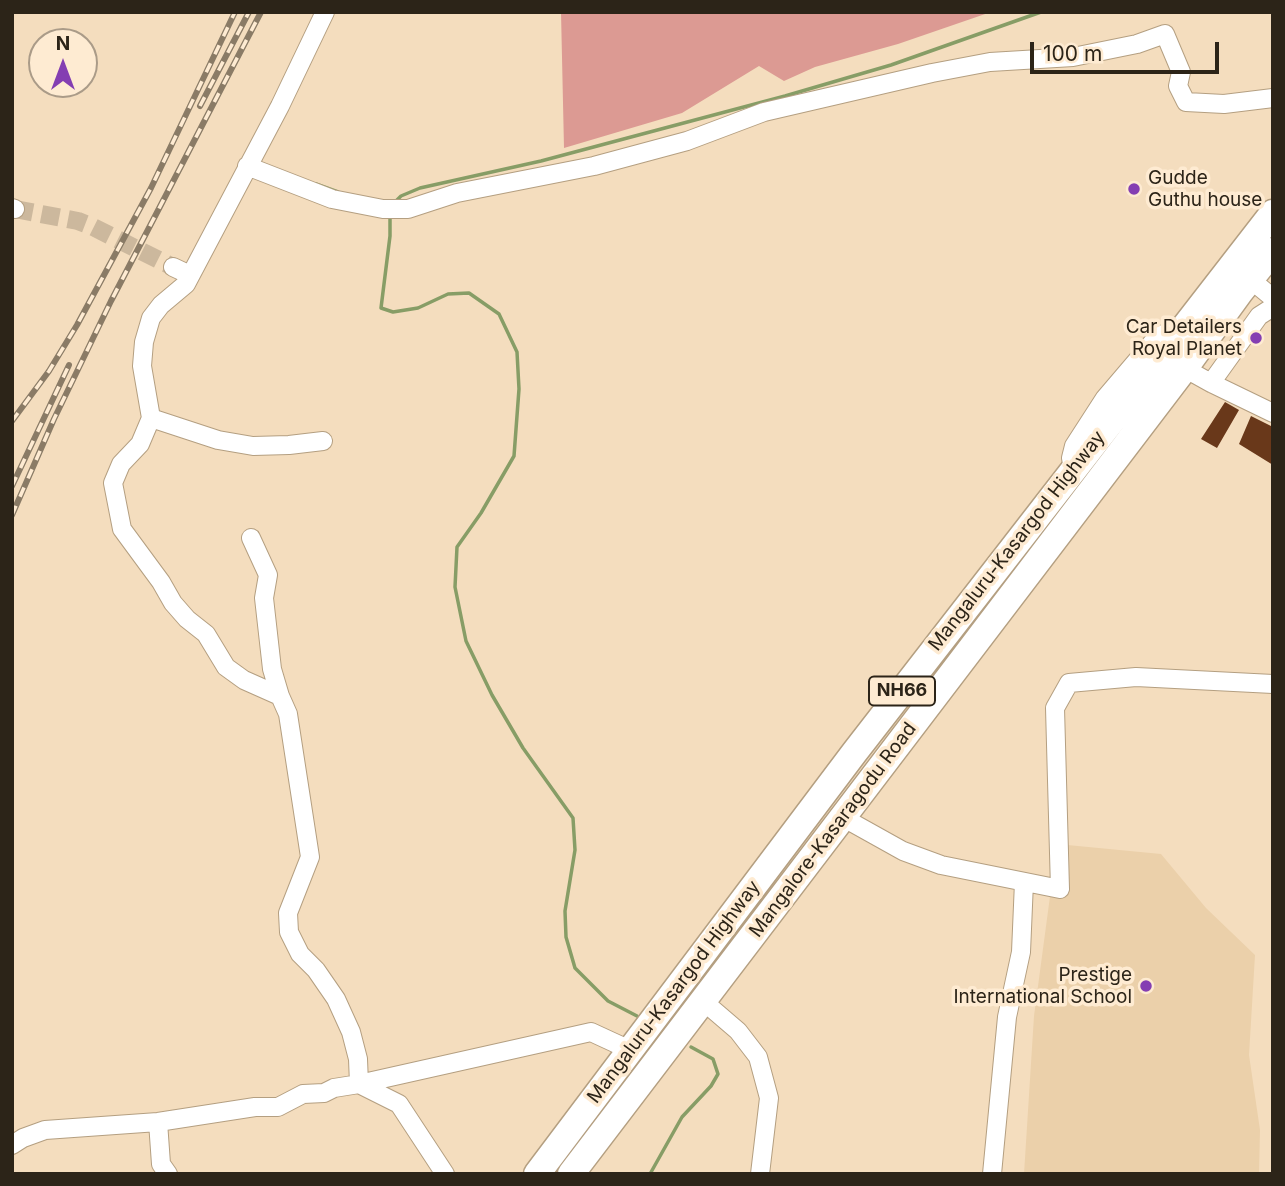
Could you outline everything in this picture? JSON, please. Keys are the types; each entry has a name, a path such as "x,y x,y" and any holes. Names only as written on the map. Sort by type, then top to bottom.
{"highway":[{"name":"Mangaluru-Kasargod Highway","path":"537,1174 862,743 1073,469 1165,356 1180,331 1273,213"},
{"name":"Mangalore-Kasaragodu Road","path":"571,1174 842,817 1165,356 1250,279 1273,251"}],"street":[{"path":"280,696 244,680 226,667 206,634 173,603 122,529 113,483 121,464 140,444 151,418 142,366 144,342 151,318 161,305 186,284 280,106 325,12"},
{"path":"247,166 332,199 390,209 408,209 457,193 594,166 687,141 764,112 932,73 990,62 1073,57 1137,44 1165,33 1181,72 1178,86 1186,102 1224,104 1273,98"},
{"path":"173,267 190,275"},
{"path":"1250,279 1273,298"},
{"path":"1211,383 1259,316 1273,307"},
{"path":"1165,356 1211,383 1273,413"},
{"path":"151,418 218,440 253,446 323,441"},
{"path":"251,538 268,575 264,598 272,669 288,714 310,857 288,913 289,932 300,954 316,970 336,999 351,1032 358,1059 359,1084"},
{"path":"842,817 903,851 941,865 1060,890 1055,708 1069,683 1136,677 1273,684"},
{"path":"992,1174 1007,1017 1021,952 1024,882"},
{"path":"703,1000 738,1031 758,1057 769,1098 760,1174"},
{"path":"17,1140 45,1130 158,1122 255,1107 278,1107 303,1094 324,1093 334,1088 591,1032 630,1050"},
{"path":"359,1084 399,1104 445,1174"},
{"path":"158,1122 162,1164 168,1174"}],"shaded area":[{"path":"561,12 991,12 898,44 815,67 784,81 759,66 682,113 564,148"},
{"name":"Prestige International School","path":"1057,844 1161,854 1206,908 1255,955 1249,1055 1260,1130 1259,1174 1024,1174 1034,1016"}],"building":[{"path":"1225,402 1239,410 1217,448 1201,439"},
{"path":"1251,416 1273,427 1273,465 1239,444"}],"waterway":[{"path":"393,204 401,196 420,188 541,161 891,65 1041,12"},
{"path":"316,184 338,192"},
{"path":"390,214 381,308 393,312 418,308 448,294 469,293 499,314 517,352 519,389 514,456 481,513 457,547 455,587 466,641 492,695 523,748 573,818 575,850 565,911 566,937 575,968 608,1001 637,1016"},
{"path":"650,1174 682,1117 711,1086 718,1074 713,1059 691,1047"}],"tunnel":[{"path":"15,209 78,221 173,267"}],"railway":[{"path":"12,421 49,371 77,325 151,188 235,12"},
{"path":"200,106 249,12"},
{"path":"12,515 54,419 111,301 261,12"},
{"path":"12,486 69,365"}],"place":[{"name":"Gudde Guthu house","path":"1134,189"},
{"name":"Car Detailers Royal Planet","path":"1256,338"},
{"name":"Prestige International School","path":"1146,986"}]}
